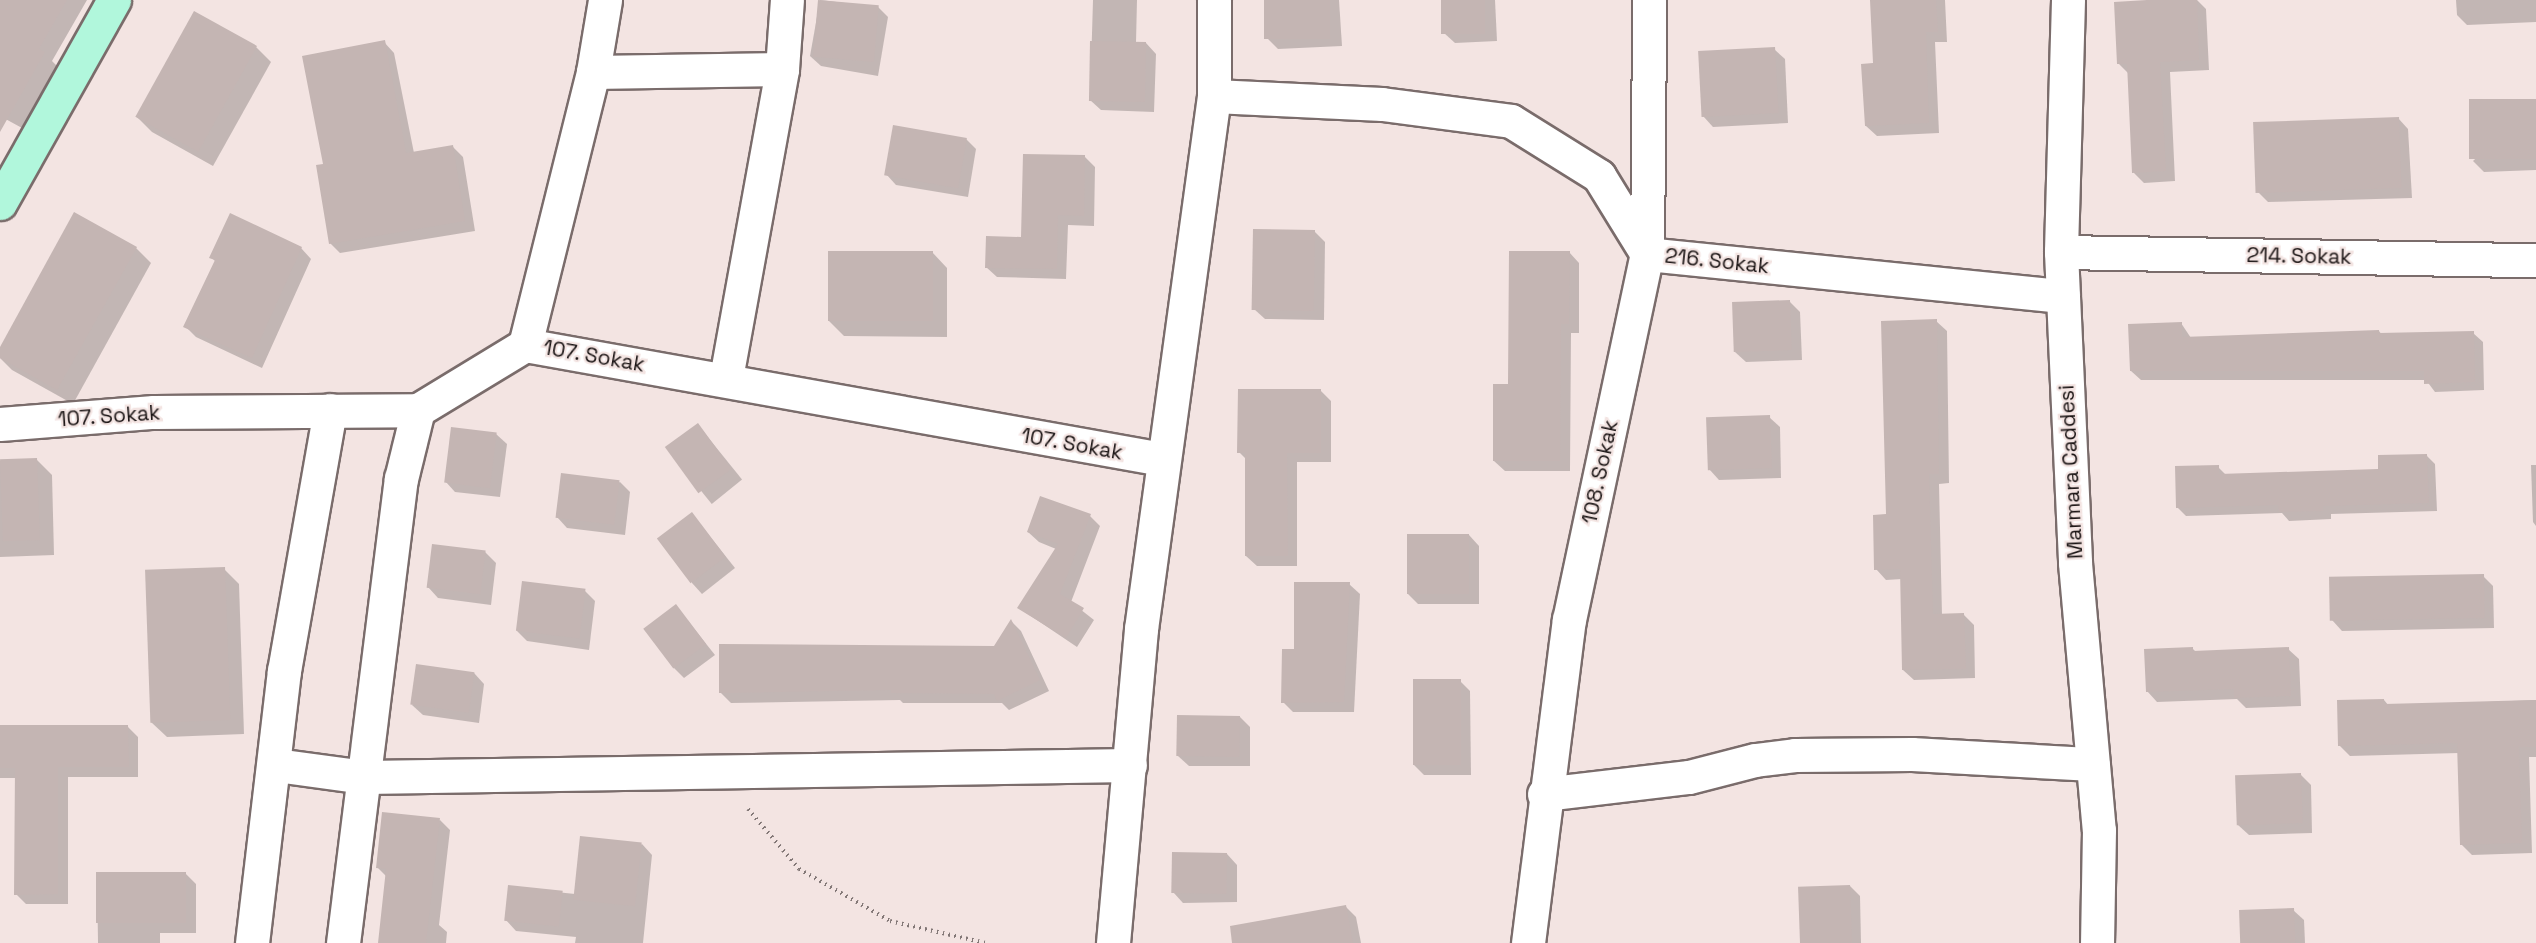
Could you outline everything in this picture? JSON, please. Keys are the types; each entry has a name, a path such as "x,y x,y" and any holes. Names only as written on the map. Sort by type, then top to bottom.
{"main road":[{"path":"0,203 114,0"}],"street":[{"path":"525,345 593,72 605,0"},
{"path":"726,378 782,69 787,0"},
{"path":"1113,943 1141,629 1162,459 1214,96 1214,0"},
{"name":"108. Sokak","path":"1528,943 1544,794 1569,620 1647,254 1648,0"},
{"name":"Marmara Caddesi","path":"2068,0 2061,252 2075,563 2099,830 2097,943"},
{"path":"593,72 782,69"},
{"name":"216. Sokak","path":"1214,96 1383,104 1511,121 1599,176 1647,254 2063,296"},
{"name":"214. Sokak","path":"2061,252 2536,260"},
{"name":"107. Sokak","path":"0,424 154,412 418,410 525,345 726,378 843,405 1162,459"},
{"path":"252,943 276,765 284,671 330,410"},
{"path":"343,943 401,479 418,410"},
{"path":"1544,794 1689,777 1755,760 1796,755 1912,754 2093,764"},
{"path":"276,765 365,777 1130,765"}],"path":[{"path":"717,772 799,869 890,921 985,943"}],"building":[{"path":"0,0 67,0 39,49 45,52 0,132"},
{"path":"818,0 879,5 874,62 813,57"},
{"path":"1264,0 1330,0 1330,39 1264,39"},
{"path":"1441,0 1485,0 1485,34 1441,34"},
{"path":"1870,0 1936,0 1938,32 1926,32 1929,123 1865,126 1861,64 1873,63"},
{"path":"2197,0 2199,60 2160,62 2166,171 2132,173 2127,64 2117,64 2114,2"},
{"path":"194,11 257,46 198,152 135,117"},
{"path":"385,40 406,153 453,145 465,221 329,244 316,165 323,164 302,56"},
{"path":"1090,41 1146,42 1145,102 1089,101"},
{"path":"1775,47 1778,113 1702,117 1698,51"},
{"path":"2469,99 2536,99 2536,159 2469,159"},
{"path":"2399,117 2401,188 2256,193 2253,122"},
{"path":"893,125 967,138 958,188 884,175"},
{"path":"1023,154 1085,155 1084,216 1058,215 1057,269 985,268 986,236 1021,237"},
{"path":"74,212 137,247 57,390 0,358 0,347"},
{"path":"230,213 302,247 252,358 183,327 215,260 209,258"},
{"path":"1253,229 1315,230 1314,311 1252,310"},
{"path":"828,251 933,251 933,321 828,321"},
{"path":"1509,251 1570,251 1569,324 1561,324 1560,461 1493,461 1493,384 1508,384"},
{"path":"1790,300 1792,350 1734,352 1732,302"},
{"path":"1937,319 1939,474 1929,474 1933,614 1964,613 1966,669 1902,670 1900,569 1874,570 1873,515 1886,514 1881,321"},
{"path":"2182,322 2182,337 2379,330 2379,333 2474,331 2475,382 2424,384 2424,371 2130,371 2128,324"},
{"path":"1238,389 1321,389 1321,453 1287,453 1288,556 1245,556 1245,453 1237,453"},
{"path":"1770,415 1772,468 1708,470 1706,417"},
{"path":"698,423 732,469 698,493 665,447"},
{"path":"451,427 497,433 490,488 444,483"},
{"path":"2427,454 2429,503 2323,506 2323,511 2279,512 2278,505 2176,508 2175,466 2219,465 2219,474 2378,469 2378,455"},
{"path":"37,458 40,540 3,541 0,459"},
{"path":"561,473 620,480 614,525 556,518"},
{"path":"1040,496 1091,514 1060,594 1084,608 1066,638 1017,608 1058,544 1027,532"},
{"path":"692,512 726,557 691,583 657,538"},
{"path":"1407,534 1469,534 1469,594 1407,594"},
{"path":"432,544 486,551 480,594 427,588"},
{"path":"225,567 230,720 150,723 145,570"},
{"path":"2484,574 2485,618 2330,621 2329,577"},
{"path":"522,581 586,589 579,638 516,631"},
{"path":"1294,582 1350,582 1344,702 1281,703 1282,649 1294,649"},
{"path":"676,604 706,644 673,669 643,629"},
{"path":"1011,619 1040,680 997,701 994,694 891,693 891,690 719,693 719,644 994,646"},
{"path":"2193,647 2193,651 2289,647 2291,696 2234,698 2234,689 2146,692 2144,649"},
{"path":"416,664 474,672 469,713 410,705"},
{"path":"1413,679 1461,679 1461,765 1413,765"},
{"path":"2384,699 2384,704 2536,700 2536,747 2519,747 2522,843 2460,845 2457,743 2338,746 2337,700"},
{"path":"1177,715 1240,716 1239,757 1176,756"},
{"path":"0,725 128,725 129,767 58,767 58,894 14,895 15,768 0,768"},
{"path":"2301,773 2303,823 2237,825 2235,775"},
{"path":"382,812 440,818 426,943 378,943 386,869 376,868"},
{"path":"580,836 642,842 635,906 573,900"},
{"path":"1172,852 1227,853 1226,894 1171,893"},
{"path":"96,872 186,872 186,923 96,923"},
{"path":"508,885 563,891 559,927 504,921"},
{"path":"1850,885 1852,943 1800,943 1798,887"},
{"path":"1346,905 1353,943 1232,943 1230,926"},
{"path":"2294,908 2295,943 2240,943 2239,910"}]}
